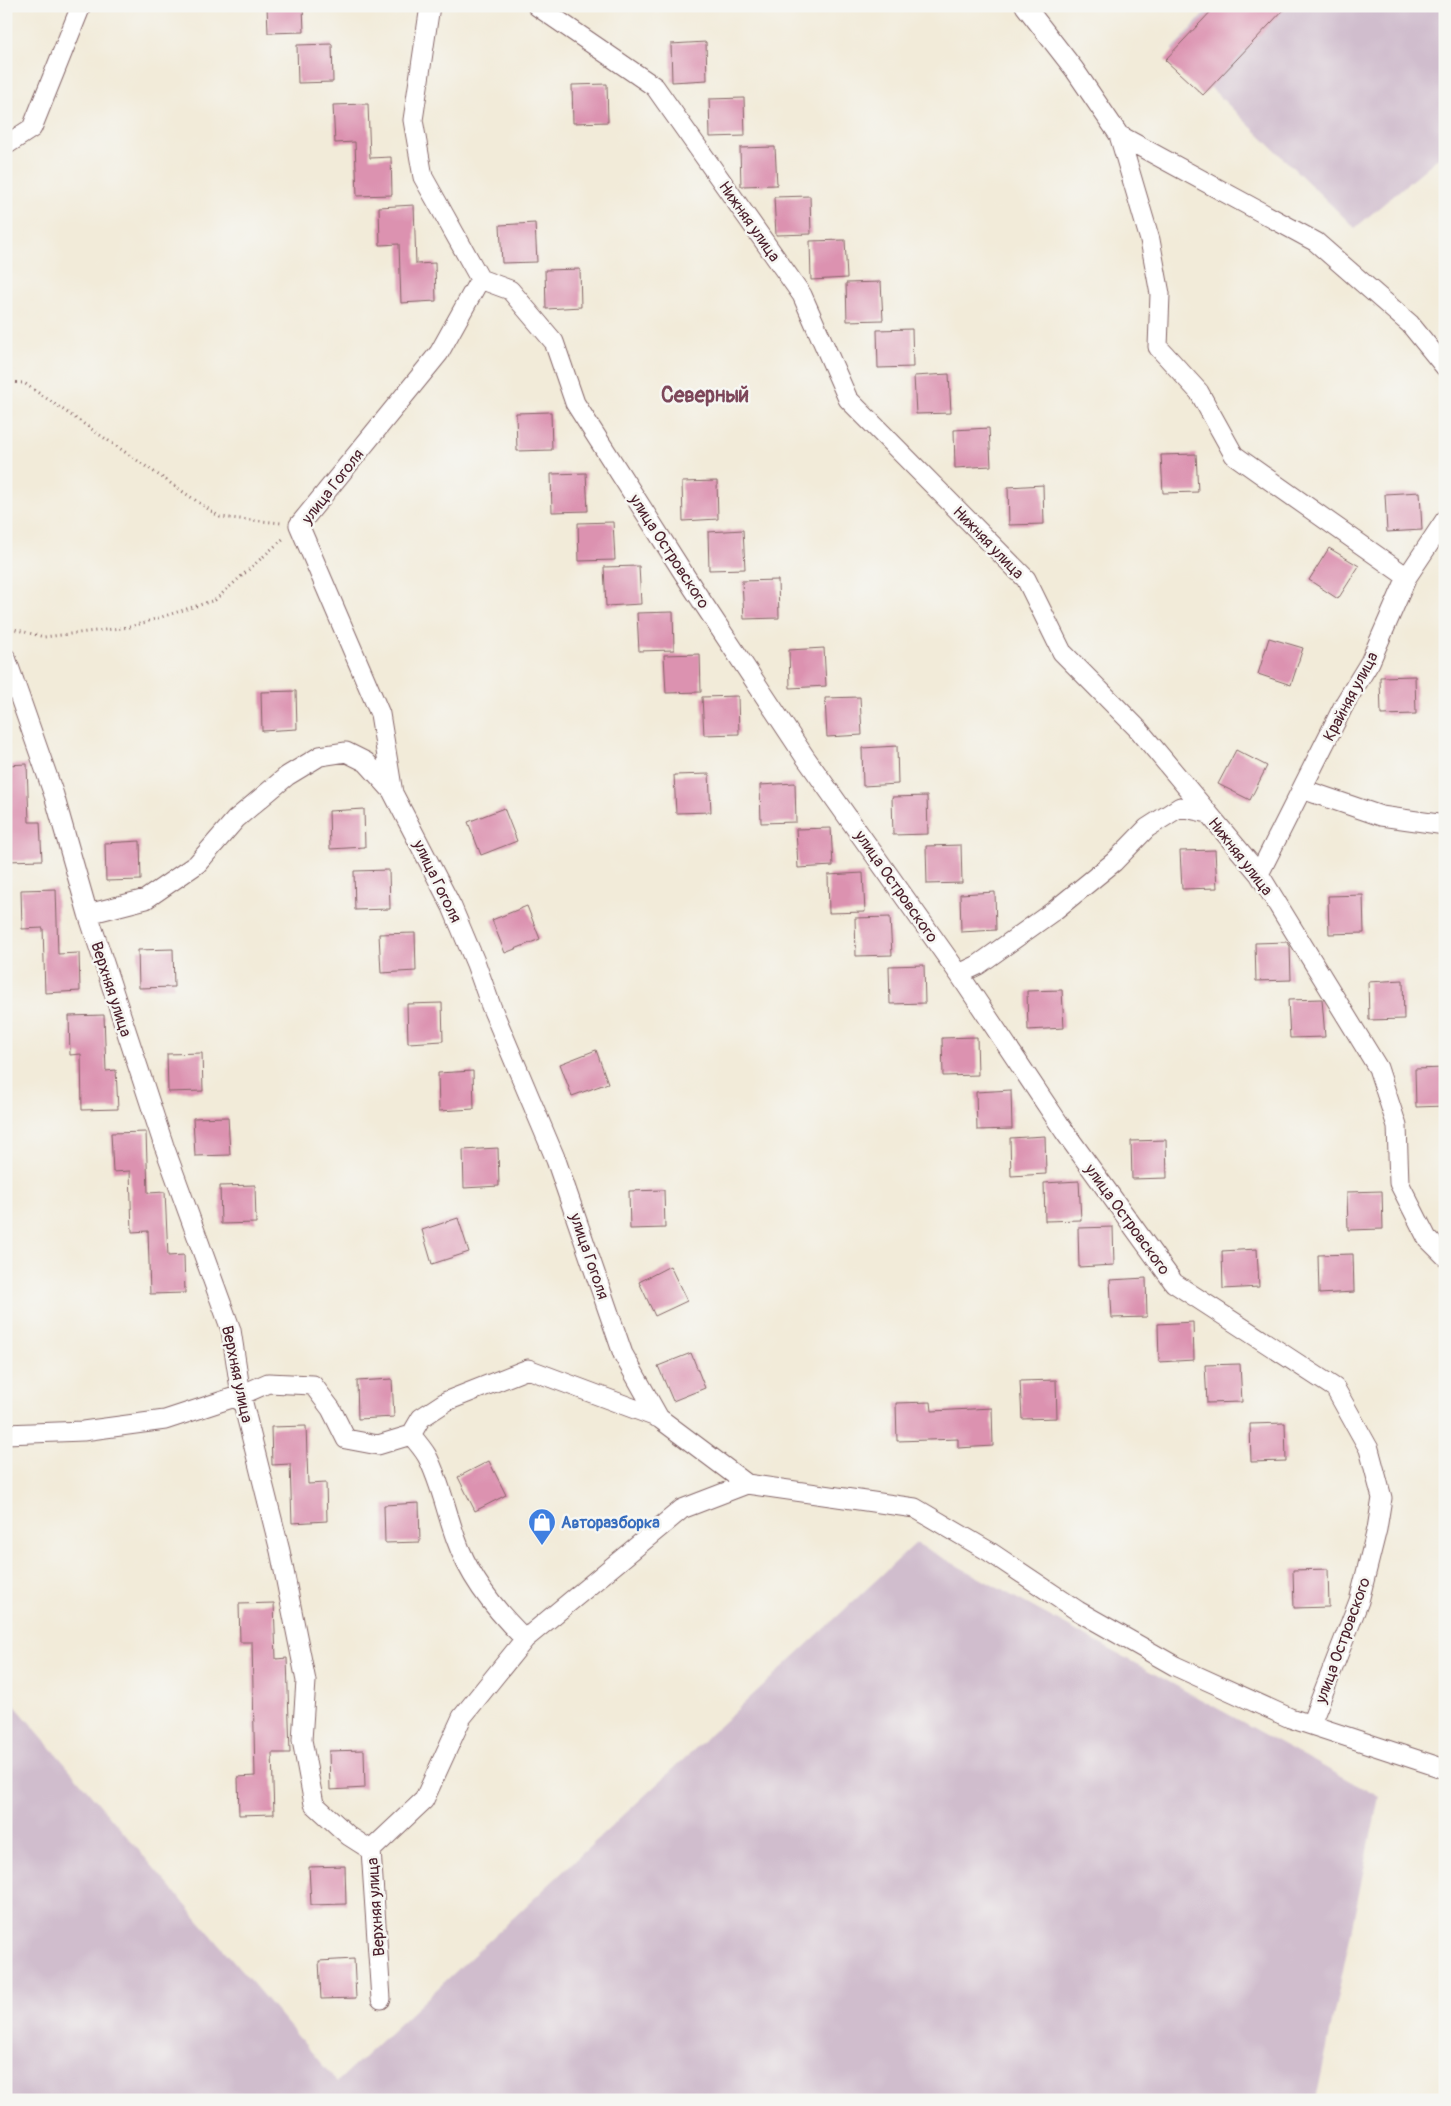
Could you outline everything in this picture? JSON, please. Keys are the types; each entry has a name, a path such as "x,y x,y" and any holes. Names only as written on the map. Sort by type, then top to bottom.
{"street":[{"path":"6,145 32,128 81,6"},
{"path":"430,6 412,120 423,177 480,279"},
{"name":"Нижняя улица","path":"537,6 655,87 802,295 848,399 1026,580 1062,652 1138,729 1259,874 1378,1068 1397,1126 1399,1183 1427,1238 1445,1256"},
{"path":"1025,6 1074,69 1119,135 1150,240 1160,294 1158,347 1199,392 1234,455 1407,577"},
{"path":"1119,135 1316,242 1410,324 1445,367"},
{"name":"улица Гоголя","path":"480,279 439,353 299,525 380,714 393,793 452,907 491,1006 556,1160 623,1354 660,1418 747,1484"},
{"name":"улица Островского","path":"480,279 510,290 554,342 575,403 693,588 806,757 959,974 1064,1132 1174,1282 1335,1388 1369,1449 1382,1498 1377,1530 1359,1601 1311,1724"},
{"name":"Крайняя улица","path":"1259,874 1345,703 1370,662 1407,577 1445,520"},
{"name":"Верхняя улица","path":"6,658 54,795 88,914 164,1146 231,1330 241,1395 280,1551 306,1681 302,1740 314,1804 349,1836 372,1850 381,1999"},
{"path":"88,914 146,899 197,864 236,819 287,776 320,756 346,752 366,762 393,793"},
{"path":"1302,789 1381,816 1445,825"},
{"path":"959,974 978,965 1055,910 1114,862 1147,828 1180,807 1208,813"},
{"path":"6,1434 83,1431 164,1420 241,1395 268,1383 313,1385 331,1409 346,1439 378,1445 411,1435 421,1418 447,1401 528,1369 660,1418"},
{"path":"411,1435 427,1454 438,1480 457,1541 475,1577 505,1620 525,1640"},
{"path":"372,1850 424,1800 462,1717 525,1640 682,1509 747,1484 915,1508 990,1552 1078,1611 1175,1666 1290,1718 1445,1769"}],"path":[{"path":"6,382 24,383 220,516 299,525"},
{"path":"6,627 44,637 130,627 215,600 299,525"}],"shaded area":[{"path":"1211,6 1445,6 1445,152 1355,228 1172,50"},
{"path":"916,1543 1379,1797 1316,2100 6,2100 6,1695 337,2082"}],"building":[{"path":"267,6 303,6 304,32 268,33"},
{"path":"1216,6 1287,6 1203,95 1165,60"},
{"path":"706,42 707,80 672,82 671,44"},
{"path":"332,44 333,82 298,83 297,45"},
{"path":"607,84 608,122 573,123 572,85"},
{"path":"744,98 745,136 710,137 709,99"},
{"path":"368,104 370,158 391,157 392,195 357,196 355,142 335,143 333,105"},
{"path":"775,147 777,185 741,186 740,148"},
{"path":"810,196 811,234 776,235 774,197"},
{"path":"414,205 416,264 435,263 436,301 401,303 399,244 380,245 379,207"},
{"path":"535,223 537,262 502,263 500,225"},
{"path":"845,240 847,278 811,280 810,241"},
{"path":"580,269 581,307 546,309 545,270"},
{"path":"881,282 883,320 847,321 846,283"},
{"path":"912,329 913,367 878,368 877,330"},
{"path":"949,374 951,413 916,414 914,376"},
{"path":"551,412 552,450 517,451 516,413"},
{"path":"989,428 991,466 955,468 954,430"},
{"path":"1196,454 1198,492 1163,493 1161,455"},
{"path":"586,473 588,511 552,512 551,474"},
{"path":"717,481 718,519 683,521 682,482"},
{"path":"1043,485 1044,524 1009,525 1008,487"},
{"path":"1420,492 1422,530 1387,532 1385,494"},
{"path":"613,522 615,560 579,561 578,523"},
{"path":"743,530 745,569 709,570 708,532"},
{"path":"1329,548 1359,566 1338,599 1309,580"},
{"path":"639,566 641,604 606,606 604,567"},
{"path":"778,580 779,618 744,619 742,581"},
{"path":"673,612 674,650 639,651 637,613"},
{"path":"1269,638 1303,648 1291,685 1258,674"},
{"path":"824,648 826,686 790,688 789,650"},
{"path":"700,654 701,692 666,693 664,655"},
{"path":"1415,676 1416,714 1381,715 1380,677"},
{"path":"296,691 297,729 262,731 261,692"},
{"path":"738,696 739,734 704,735 702,697"},
{"path":"860,697 862,735 827,737 825,698"},
{"path":"897,746 898,784 863,786 862,748"},
{"path":"1236,750 1267,766 1250,800 1218,784"},
{"path":"27,764 29,822 40,822 42,860 7,861 6,765"},
{"path":"709,774 711,812 676,813 674,775"},
{"path":"795,783 796,822 761,823 760,785"},
{"path":"927,796 928,834 893,835 892,797"},
{"path":"504,808 517,841 481,855 468,822"},
{"path":"364,809 365,847 330,849 329,811"},
{"path":"831,828 833,866 798,868 796,829"},
{"path":"140,841 141,880 106,881 105,843"},
{"path":"961,845 962,883 927,884 926,846"},
{"path":"1215,850 1217,888 1182,889 1180,851"},
{"path":"389,870 390,909 355,910 354,871"},
{"path":"863,873 865,912 829,913 828,875"},
{"path":"56,889 58,954 79,953 80,991 45,993 43,928 22,929 21,890"},
{"path":"995,892 996,930 961,932 960,894"},
{"path":"1363,895 1364,933 1329,934 1328,896"},
{"path":"527,906 540,939 505,953 492,920"},
{"path":"890,917 892,955 856,956 855,918"},
{"path":"415,933 416,971 381,973 379,934"},
{"path":"1287,942 1290,946 1291,980 1256,981 1255,943"},
{"path":"173,949 174,987 139,988 138,950"},
{"path":"924,965 925,1003 890,1004 889,966"},
{"path":"1403,980 1404,1019 1369,1020 1368,982"},
{"path":"1062,990 1064,1028 1028,1030 1027,991"},
{"path":"1322,999 1325,1037 1290,1038 1288,1000"},
{"path":"442,1003 443,1041 408,1043 407,1004"},
{"path":"104,1015 106,1071 116,1070 118,1109 82,1110 81,1054 70,1055 69,1016"},
{"path":"977,1037 978,1075 943,1076 942,1038"},
{"path":"596,1050 608,1083 572,1096 560,1064"},
{"path":"202,1053 203,1091 168,1092 167,1054"},
{"path":"1445,1068 1445,1106 1416,1107 1415,1069"},
{"path":"473,1071 474,1109 439,1111 438,1073"},
{"path":"1011,1090 1012,1129 977,1130 976,1092"},
{"path":"228,1117 230,1155 195,1156 193,1118"},
{"path":"146,1132 148,1193 165,1192 168,1256 184,1255 185,1293 150,1294 148,1231 132,1232 130,1171 113,1172 111,1133"},
{"path":"1045,1136 1046,1174 1011,1176 1010,1138"},
{"path":"1166,1140 1167,1178 1132,1179 1131,1141"},
{"path":"498,1148 499,1186 464,1188 463,1150"},
{"path":"1079,1181 1081,1220 1045,1221 1044,1183"},
{"path":"255,1185 256,1223 221,1224 220,1186"},
{"path":"664,1190 665,1228 630,1229 629,1191"},
{"path":"1382,1191 1383,1229 1348,1230 1347,1192"},
{"path":"458,1218 469,1252 432,1264 422,1230"},
{"path":"1113,1227 1114,1265 1079,1267 1078,1228"},
{"path":"1257,1249 1259,1287 1223,1289 1222,1251"},
{"path":"1353,1254 1354,1292 1319,1294 1318,1255"},
{"path":"670,1266 687,1301 655,1316 639,1282"},
{"path":"1146,1278 1147,1317 1112,1318 1110,1280"},
{"path":"1193,1322 1194,1360 1159,1362 1158,1324"},
{"path":"691,1353 705,1388 673,1401 658,1366"},
{"path":"1240,1364 1242,1402 1207,1403 1205,1365"},
{"path":"392,1379 394,1417 358,1419 357,1381"},
{"path":"1056,1380 1057,1418 1022,1419 1020,1381"},
{"path":"931,1402 932,1411 992,1408 993,1446 958,1448 958,1439 897,1441 896,1403"},
{"path":"1285,1423 1286,1461 1251,1462 1250,1424"},
{"path":"306,1426 308,1484 326,1483 327,1521 292,1523 290,1464 272,1465 271,1427"},
{"path":"489,1461 506,1495 475,1511 458,1477"},
{"path":"419,1503 420,1542 385,1543 384,1505"},
{"path":"1328,1569 1329,1607 1294,1608 1293,1570"},
{"path":"274,1603 276,1659 287,1658 290,1753 272,1753 274,1814 239,1815 238,1777 255,1776 252,1642 240,1642 239,1604"},
{"path":"364,1750 365,1788 330,1790 329,1751"},
{"path":"345,1866 346,1904 311,1905 309,1867"},
{"path":"354,1959 356,1998 321,1999 319,1961"}],"place":[{"name":"Авторазборка","path":"542,1546"}],"district":[{"name":"Северный","path":"705,395"}]}
